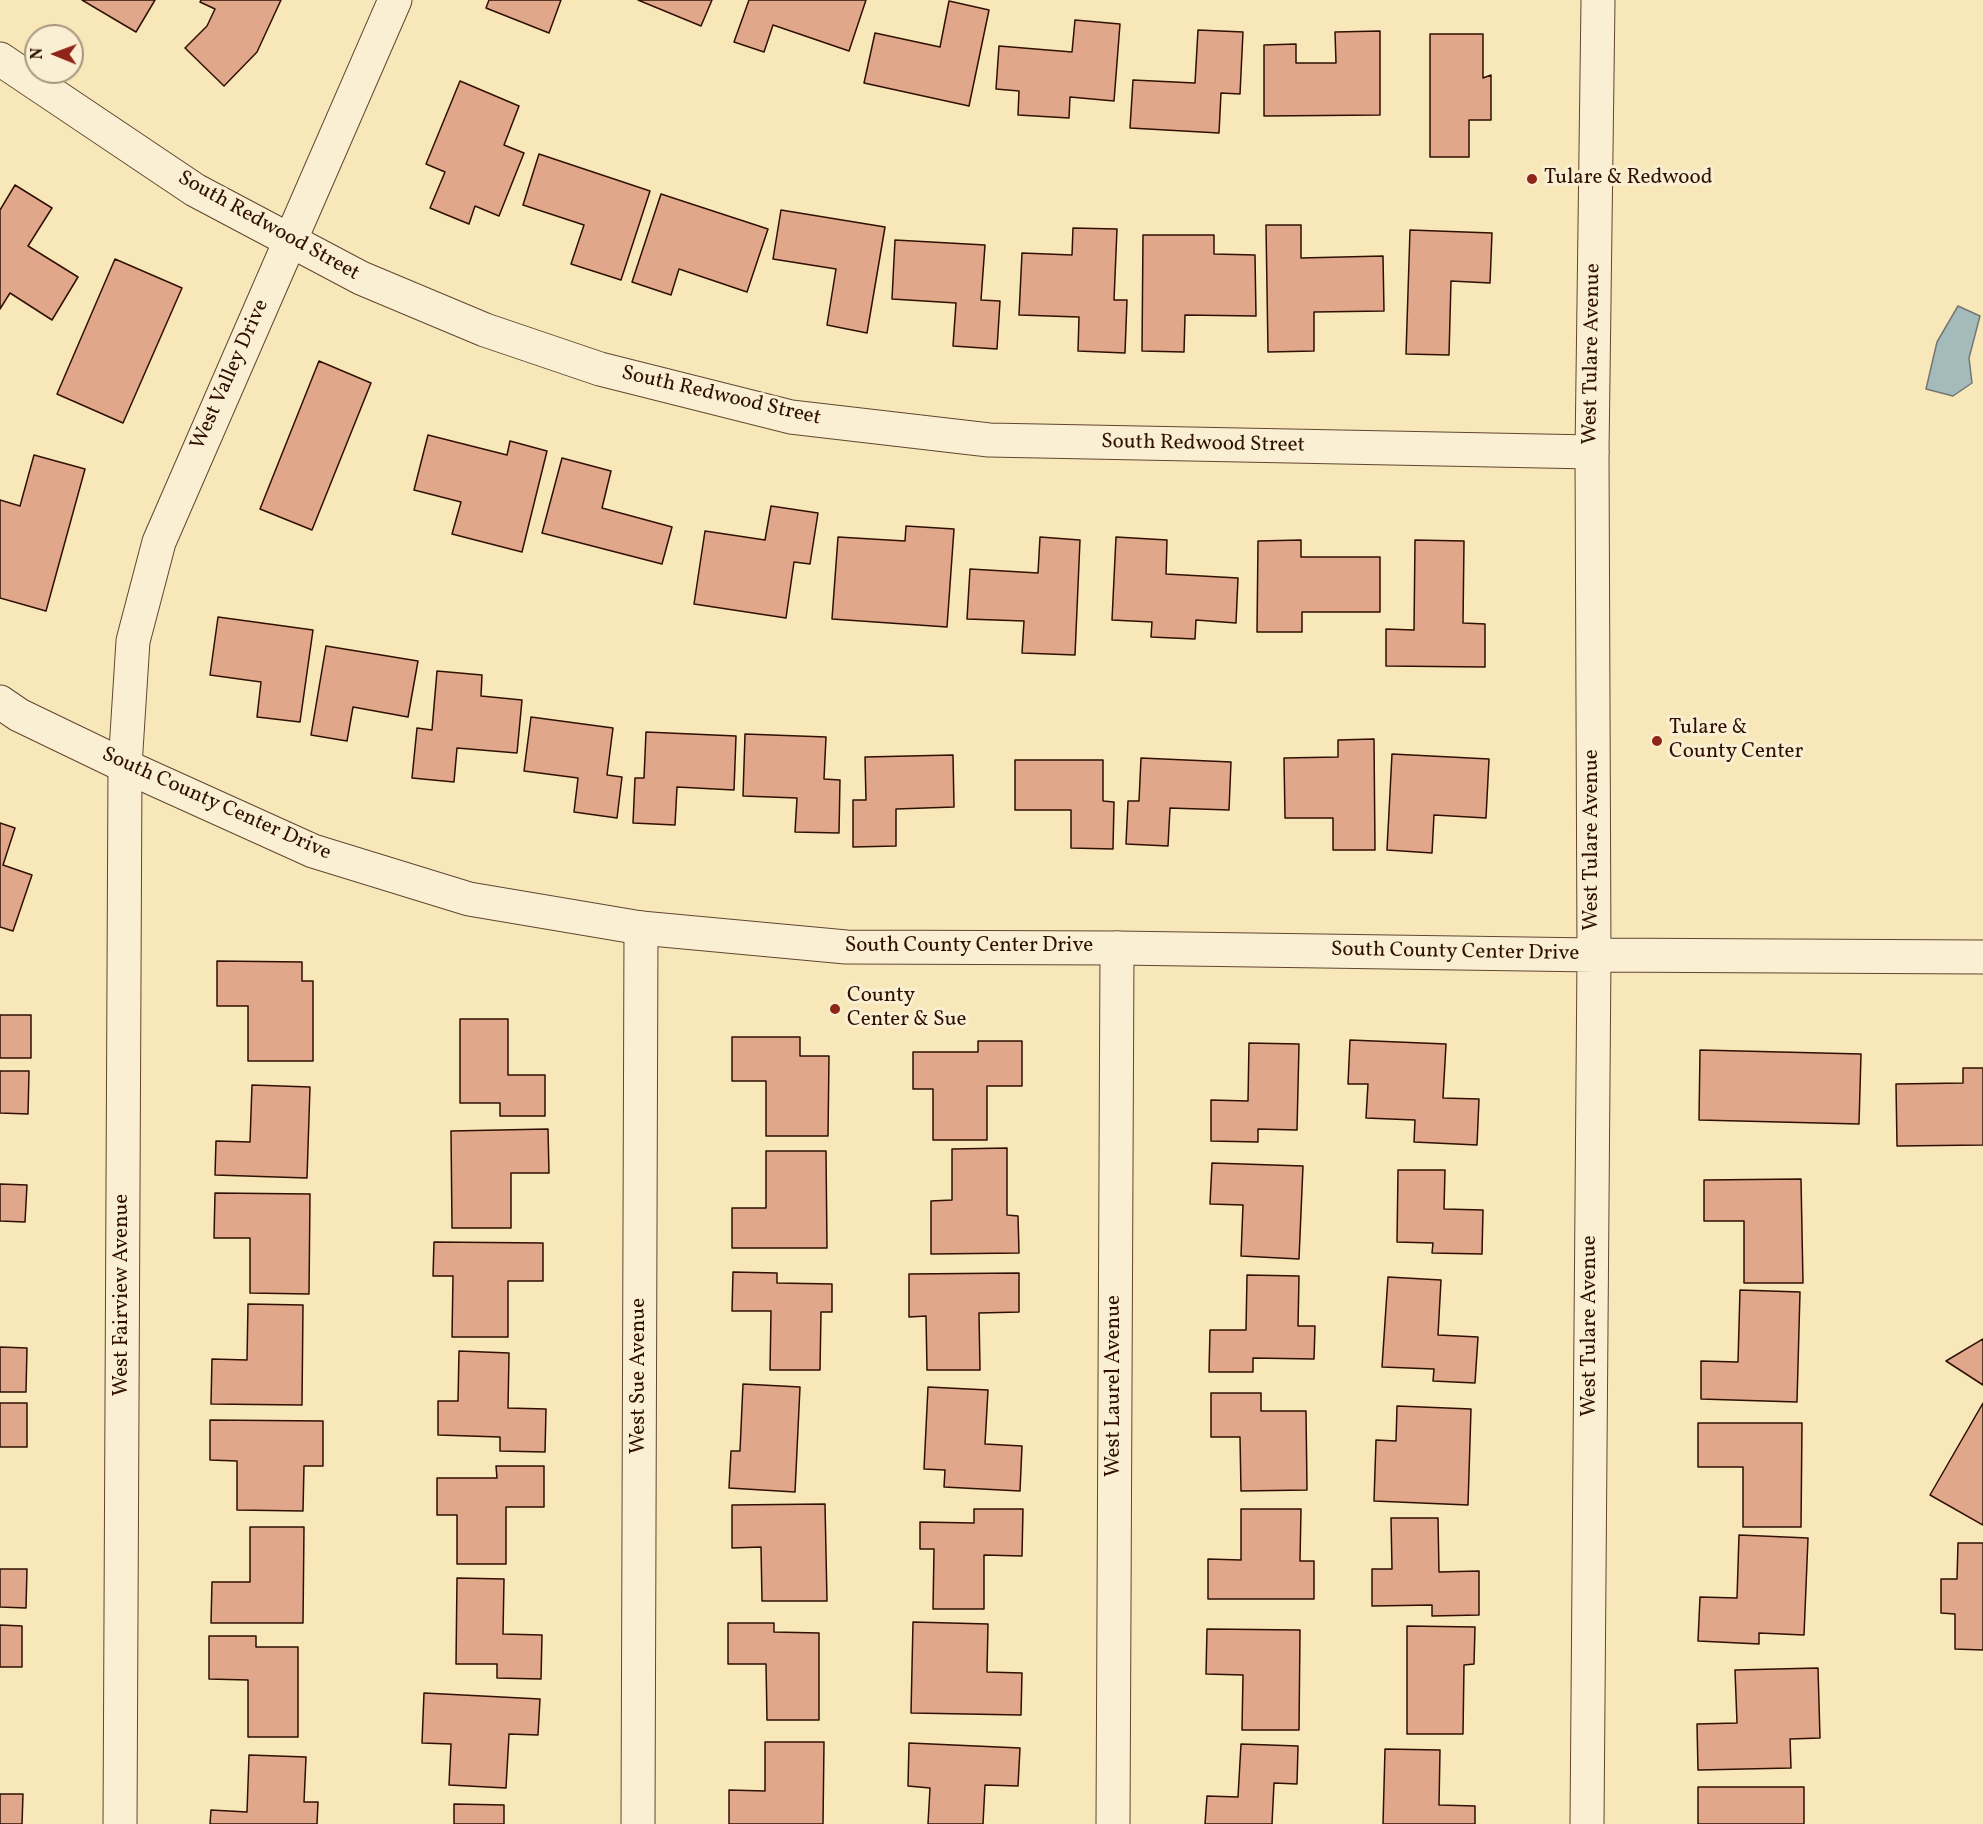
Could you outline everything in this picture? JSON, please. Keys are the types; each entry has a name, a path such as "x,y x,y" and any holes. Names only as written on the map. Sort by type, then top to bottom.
{"street":[{"name":"West Valley Drive","path":"125,766 133,641 159,542 395,0"},
{"name":"West Tulare Avenue","path":"1587,1824 1593,955 1592,452 1598,0"},
{"name":"South Redwood Street","path":"0,59 195,190 361,278 485,330 600,369 791,417 989,440 1592,452"},
{"name":"South County Center Drive","path":"0,702 19,715 125,766 313,851 469,899 641,928 846,947 1983,957"},
{"name":"West Fairview Avenue","path":"120,1824 125,766"},
{"name":"West Sue Avenue","path":"638,1824 641,928"},
{"name":"West Laurel Avenue","path":"1113,1824 1118,948"}],"water":[{"path":"1958,306 1980,316 1969,358 1972,383 1953,396 1926,389 1937,342"}],"building":[{"path":"82,0 155,0 136,32"},
{"path":"201,0 281,0 257,52 224,86 185,48 207,26 215,9 200,2"},
{"path":"489,0 561,0 549,33 486,8"},
{"path":"638,0 712,0 701,26"},
{"path":"749,0 866,0 849,51 773,25 764,52 734,42"},
{"path":"949,1 989,10 969,106 864,83 875,33 940,47"},
{"path":"1075,20 1120,24 1114,101 1070,97 1069,118 1018,115 1019,91 996,89 999,46 1072,52"},
{"path":"1198,30 1243,32 1240,94 1221,93 1219,133 1130,128 1133,80 1195,83"},
{"path":"1380,31 1380,115 1264,116 1264,45 1296,44 1296,63 1336,63 1335,32"},
{"path":"1430,34 1483,34 1483,78 1491,75 1491,120 1469,120 1469,157 1430,157"},
{"path":"460,81 519,106 504,145 524,153 499,216 475,206 469,224 430,208 445,172 426,164"},
{"path":"539,154 650,191 621,280 571,264 584,225 523,205"},
{"path":"15,185 52,208 28,246 78,277 52,320 10,293 0,309 0,210"},
{"path":"661,194 768,229 747,292 679,269 671,295 632,282"},
{"path":"781,210 885,227 867,333 827,325 836,269 773,259"},
{"path":"1266,225 1301,225 1301,258 1383,256 1384,311 1314,312 1314,351 1268,352"},
{"path":"1073,228 1117,229 1114,300 1127,300 1125,353 1078,351 1079,317 1019,315 1022,253 1072,255"},
{"path":"1410,230 1492,233 1490,283 1451,281 1449,355 1406,354"},
{"path":"1143,235 1214,235 1214,254 1255,255 1256,316 1185,315 1184,352 1142,351"},
{"path":"895,240 985,245 981,300 1000,301 997,349 953,346 956,303 892,299"},
{"path":"115,259 182,288 123,423 57,394"},
{"path":"319,361 371,383 312,530 260,509"},
{"path":"428,435 507,455 510,441 547,451 522,552 452,534 461,502 414,490"},
{"path":"34,455 85,469 46,611 0,598 0,500 20,506"},
{"path":"562,458 611,471 602,508 672,527 662,564 542,533"},
{"path":"771,506 818,513 810,564 794,562 786,618 694,604 705,531 765,540"},
{"path":"906,526 954,529 947,627 832,619 838,537 905,541"},
{"path":"1040,537 1080,540 1075,655 1022,653 1024,621 967,619 970,569 1038,573"},
{"path":"1116,537 1167,540 1166,574 1238,578 1236,623 1196,620 1195,639 1151,637 1152,622 1112,620"},
{"path":"1301,540 1301,557 1380,557 1380,612 1302,612 1302,632 1257,632 1258,541"},
{"path":"1415,540 1464,541 1463,623 1485,624 1485,667 1386,666 1386,629 1414,630"},
{"path":"218,617 313,630 300,722 257,717 261,682 210,675"},
{"path":"326,646 418,661 408,717 353,707 347,741 311,735"},
{"path":"437,671 482,675 481,696 522,700 517,753 457,748 454,782 412,778 417,728 432,730"},
{"path":"531,717 613,728 607,775 622,777 617,818 574,812 578,778 524,771"},
{"path":"646,732 736,736 734,790 677,787 675,825 633,823 635,778 644,778"},
{"path":"745,734 826,737 824,779 840,780 839,833 795,832 797,798 743,796"},
{"path":"1374,739 1375,850 1333,850 1333,818 1285,818 1284,758 1338,757 1338,740"},
{"path":"1392,754 1489,759 1486,818 1434,815 1432,853 1387,850"},
{"path":"953,755 954,807 896,809 896,846 853,847 853,800 866,800 865,757"},
{"path":"1141,758 1231,762 1229,810 1170,808 1168,846 1126,844 1128,801 1139,801"},
{"path":"1015,760 1103,760 1103,801 1114,802 1113,849 1071,848 1071,810 1015,810"},
{"path":"0,823 15,828 3,865 32,875 13,931 0,927"},
{"path":"217,961 302,962 302,981 313,981 313,1061 248,1061 248,1006 217,1006"},
{"path":"0,1015 31,1015 31,1058 0,1058"},
{"path":"460,1019 508,1019 508,1075 545,1075 545,1116 500,1116 500,1103 460,1103"},
{"path":"732,1037 800,1037 800,1056 829,1056 828,1136 766,1136 766,1081 732,1081"},
{"path":"1350,1040 1446,1044 1443,1098 1479,1099 1477,1145 1414,1142 1415,1120 1366,1118 1368,1084 1348,1084"},
{"path":"978,1041 1022,1041 1022,1086 987,1086 987,1140 933,1140 933,1089 913,1089 913,1052 978,1052"},
{"path":"1249,1043 1299,1044 1297,1130 1258,1129 1258,1142 1211,1141 1211,1100 1248,1101"},
{"path":"1700,1050 1861,1054 1859,1124 1699,1120"},
{"path":"1963,1068 1983,1068 1983,1145 1897,1146 1896,1084 1963,1083"},
{"path":"0,1071 29,1071 28,1114 0,1113"},
{"path":"252,1085 310,1087 307,1178 215,1175 216,1141 250,1142"},
{"path":"548,1129 549,1173 511,1173 511,1228 452,1228 451,1131"},
{"path":"1007,1148 1007,1215 1018,1216 1019,1253 931,1254 931,1201 952,1200 952,1149"},
{"path":"766,1151 826,1151 827,1248 732,1248 732,1208 766,1208"},
{"path":"1212,1163 1303,1166 1299,1259 1241,1256 1243,1205 1210,1204"},
{"path":"1398,1170 1445,1170 1444,1209 1483,1210 1482,1254 1432,1253 1433,1243 1397,1242"},
{"path":"1801,1179 1803,1283 1744,1283 1744,1221 1704,1221 1704,1180"},
{"path":"0,1184 27,1185 25,1222 0,1221"},
{"path":"215,1193 310,1194 309,1294 250,1293 250,1238 214,1238"},
{"path":"434,1242 543,1243 543,1281 508,1281 508,1337 452,1337 453,1276 433,1276"},
{"path":"733,1272 777,1273 777,1283 832,1284 832,1312 821,1312 820,1370 770,1370 771,1311 732,1311"},
{"path":"1019,1273 1019,1312 979,1313 980,1370 927,1370 926,1316 909,1317 909,1274"},
{"path":"1247,1275 1299,1276 1298,1326 1315,1326 1314,1359 1253,1358 1253,1372 1209,1372 1210,1330 1246,1330"},
{"path":"1388,1277 1441,1280 1438,1335 1478,1337 1475,1383 1433,1381 1434,1369 1382,1367"},
{"path":"1740,1290 1800,1292 1797,1402 1701,1399 1701,1361 1738,1362"},
{"path":"248,1304 303,1305 302,1405 211,1404 212,1359 247,1360"},
{"path":"1983,1339 1983,1385 1946,1361"},
{"path":"0,1347 27,1348 26,1392 0,1392"},
{"path":"459,1351 509,1353 508,1408 546,1409 545,1452 500,1451 500,1437 438,1435 438,1401 458,1401"},
{"path":"743,1384 800,1387 795,1492 729,1488 731,1451 740,1451"},
{"path":"928,1387 988,1390 985,1444 1022,1446 1020,1491 944,1487 945,1470 924,1469"},
{"path":"1211,1393 1261,1393 1261,1411 1306,1411 1307,1490 1241,1491 1240,1437 1211,1437"},
{"path":"0,1403 27,1403 27,1447 0,1447"},
{"path":"1983,1403 1983,1525 1930,1495"},
{"path":"1397,1406 1471,1409 1468,1505 1374,1501 1376,1440 1396,1441"},
{"path":"210,1420 323,1421 323,1466 304,1466 303,1511 237,1510 237,1461 210,1460"},
{"path":"1698,1423 1802,1423 1801,1527 1743,1527 1743,1467 1698,1467"},
{"path":"496,1466 544,1466 544,1507 506,1507 506,1564 457,1564 457,1515 437,1515 437,1478 497,1478"},
{"path":"825,1504 827,1601 762,1601 761,1547 732,1548 732,1505"},
{"path":"974,1509 1023,1509 1022,1556 984,1555 984,1609 933,1609 934,1549 920,1549 920,1522 974,1523"},
{"path":"1241,1509 1301,1509 1300,1561 1314,1561 1314,1599 1208,1599 1208,1559 1241,1560"},
{"path":"1391,1518 1438,1518 1439,1572 1479,1571 1479,1615 1432,1616 1432,1605 1372,1606 1372,1569 1392,1569"},
{"path":"250,1527 304,1527 303,1623 211,1623 212,1582 250,1582"},
{"path":"1739,1535 1808,1538 1804,1635 1759,1633 1759,1644 1698,1641 1700,1597 1737,1598"},
{"path":"1958,1543 1983,1543 1983,1650 1955,1649 1955,1614 1941,1613 1941,1579 1957,1579"},
{"path":"0,1569 27,1569 26,1608 0,1607"},
{"path":"457,1578 504,1579 503,1634 542,1635 541,1679 497,1678 497,1664 456,1664"},
{"path":"913,1622 988,1624 987,1672 1022,1673 1021,1715 911,1713"},
{"path":"728,1623 774,1623 774,1632 819,1633 819,1720 767,1720 766,1664 728,1664"},
{"path":"0,1625 22,1626 22,1667 0,1667"},
{"path":"1407,1626 1475,1627 1474,1664 1464,1665 1463,1734 1407,1734"},
{"path":"1207,1629 1300,1630 1299,1730 1242,1730 1243,1675 1206,1674"},
{"path":"209,1636 256,1636 256,1647 298,1647 298,1737 248,1737 248,1680 209,1679"},
{"path":"1818,1668 1820,1738 1790,1739 1791,1768 1698,1770 1697,1724 1737,1723 1735,1670"},
{"path":"424,1693 540,1699 538,1735 509,1734 506,1788 449,1785 451,1744 422,1743"},
{"path":"765,1742 824,1742 823,1824 729,1824 729,1790 765,1791"},
{"path":"909,1743 1020,1748 1018,1786 985,1785 983,1824 928,1824 930,1788 908,1786"},
{"path":"1241,1744 1298,1746 1297,1784 1274,1783 1272,1824 1205,1824 1207,1796 1238,1797"},
{"path":"1385,1749 1440,1750 1439,1805 1475,1806 1475,1824 1383,1824"},
{"path":"249,1755 306,1757 304,1802 318,1802 317,1824 210,1824 211,1810 247,1812"},
{"path":"1698,1787 1804,1787 1804,1824 1698,1824"},
{"path":"0,1794 23,1794 22,1824 0,1824"},
{"path":"454,1804 504,1805 504,1824 454,1824"}],"place":[{"name":"Tulare & Redwood","path":"1532,179"},
{"name":"Tulare & County Center","path":"1657,741"},
{"name":"County Center & Sue","path":"835,1009"}]}
